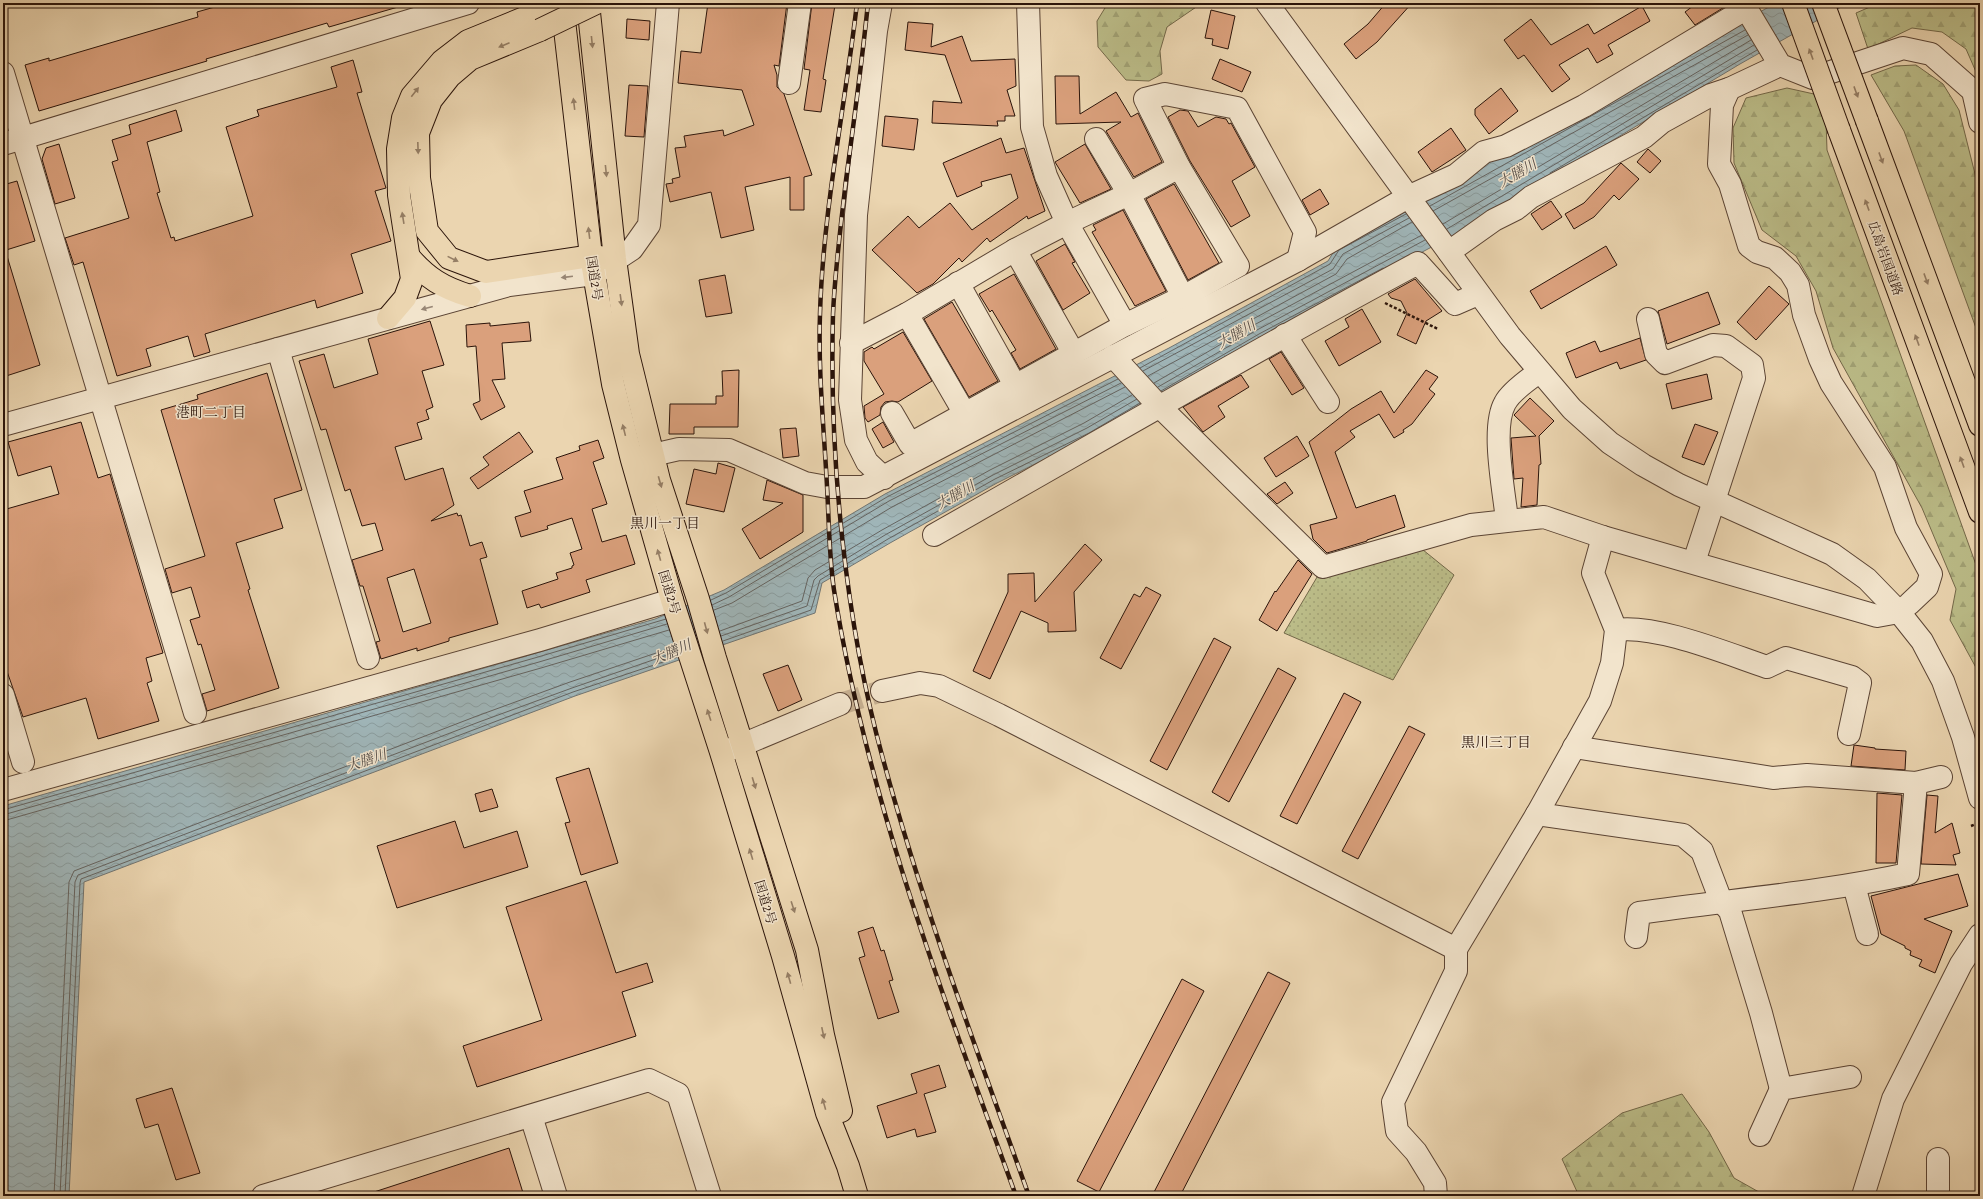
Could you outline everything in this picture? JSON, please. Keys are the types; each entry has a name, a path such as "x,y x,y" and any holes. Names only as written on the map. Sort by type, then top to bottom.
{"highway":[{"path":"562,3 538,22 470,59 450,76 431,100 418,132 419,178 427,231 449,258 486,272 593,265 615,259"},
{"name":"国道2号","path":"562,3 593,265 613,384 632,460 673,603 722,752 783,956 827,1113 848,1166 857,1196"},
{"name":"国道2号","path":"588,3 615,259 628,354 659,480 698,599 714,658 807,950 823,1035 840,1110 848,1166"},
{"path":"388,318 405,298 412,280 399,195 398,149 403,118 412,96 442,61 468,42 538,22 596,3"},
{"name":"広島岩国道路","path":"1793,3 1980,512"},
{"path":"1823,3 1980,425"},
{"path":"409,257 423,273 451,290 470,296"}],"street":[{"path":"13,141 468,3"},
{"path":"615,259 632,249 649,225 668,3"},
{"path":"789,83 800,3"},
{"path":"881,3 876,31 856,215 850,400 856,440 867,462 884,478"},
{"path":"1028,3 1032,127 1046,176 1067,223 1125,325"},
{"path":"1267,3 1478,294 1539,372 1572,409 1610,442 1649,469 1713,501 1832,554 1867,579 1899,612 1922,641 1943,681 1963,737 1980,798"},
{"path":"632,460 679,449 729,450 805,482 827,487 864,487 1117,360 1167,328 1456,176 1484,152 1506,146 1584,106 1747,8 1778,61 1813,78 1903,48 1931,54 1973,92 1980,122"},
{"path":"1446,249 1494,220 1516,209 1531,197 1644,137 1669,118 1711,95 1729,89 1778,61"},
{"path":"3,73 13,141 102,398 195,713"},
{"path":"1117,360 1159,405 1323,567 1471,525 1544,517 1603,537 1877,616 1899,612 1927,587 1931,574 1906,528 1885,467 1831,383 1820,360 1804,315 1798,285 1790,272 1775,258 1757,252 1749,246 1730,184 1719,164 1722,105 1729,89"},
{"path":"892,413 910,444 1016,387 1125,325 1177,300 1238,266 1179,167 1145,99 1165,94 1237,108 1305,232 1298,260"},
{"path":"1096,139 1129,194 1177,300 1167,328"},
{"path":"851,343 907,314 1015,250 1067,223 1129,194 1179,167"},
{"path":"1015,250 1074,354"},
{"path":"934,535 1159,405 1418,263 1455,304 1478,294"},
{"path":"3,425 509,285 593,265"},
{"path":"958,283 1016,387"},
{"path":"907,314 965,414"},
{"path":"1648,319 1656,354 1665,363 1713,345 1726,346 1752,365 1754,378 1694,562"},
{"path":"1285,335 1328,402"},
{"path":"278,349 368,658"},
{"path":"1507,520 1498,432 1500,412 1505,402 1539,372"},
{"path":"1436,1196 1435,1183 1416,1152 1397,1131 1393,1102 1456,971 1456,949 1537,814 1600,701 1612,663 1616,630 1593,573 1603,537"},
{"path":"3,790 673,603"},
{"path":"1616,630 1629,628 1681,638 1767,667 1786,658 1852,677 1860,683 1849,734"},
{"path":"882,691 920,683 939,686 999,715 1456,949"},
{"path":"3,695 23,762"},
{"path":"722,752 840,704"},
{"path":"1574,747 1772,778 1807,775 1916,783 1941,777"},
{"path":"1636,937 1639,914 1721,901 1854,885 1908,874 1916,783"},
{"path":"1537,814 1683,835 1702,851 1721,901 1730,910 1761,1013 1781,1089 1760,1136"},
{"path":"1854,885 1867,934"},
{"path":"1862,1196 1893,1099 1961,964 1980,935"},
{"path":"1781,1089 1850,1077"},
{"path":"263,1196 649,1080 678,1094 710,1196"},
{"path":"530,1116 556,1196"},
{"path":"1938,1159 1938,1196"}],"path":[{"path":"1363,292 1438,329"},
{"path":"1971,826 1976,824"}],"green space":[{"path":"1108,3 1202,3 1167,27 1160,51 1162,74 1149,81 1126,80 1098,47 1097,21"},
{"path":"1879,3 1980,3 1980,81 1966,49 1942,32 1912,28 1868,49 1856,13"},
{"path":"1916,65 1943,84 1959,110 1980,194 1980,339 1904,131 1871,75 1895,66"},
{"path":"1787,88 1814,94 1826,121 1827,150 1980,576 1980,675 1950,620 1956,589 1922,508 1833,348 1816,291 1796,256 1762,230 1734,163 1733,128 1746,98"},
{"path":"1412,541 1454,575 1393,680 1284,633 1323,567"},
{"path":"1682,1094 1709,1132 1734,1178 1766,1196 1579,1196 1562,1159 1622,1113"}],"water":[{"name":"大膳川","path":"1776,3 1848,3 1740,64 1456,234 1261,338 1091,436 997,483 822,583 815,613 575,696 84,882 69,1196 3,1196 3,806 655,619 724,590 885,494 1169,348 1328,261 1336,248"}],"building":[{"path":"229,3 398,3 398,7 329,27 327,23 206,59 207,61 39,111 25,65 49,58 49,61 198,17 197,12"},
{"path":"708,3 787,3 779,66 774,65 777,75 777,87 784,94 812,175 804,177 804,210 790,210 790,177 745,187 754,230 721,238 711,192 670,202 666,184 673,183 672,179 680,177 675,148 686,147 684,136 723,130 724,136 754,125 742,90 678,83 681,51 701,53"},
{"path":"812,3 835,5 823,79 826,80 821,112 804,110 810,70 804,69"},
{"path":"1386,3 1412,3 1377,42 1356,59 1344,44 1368,24"},
{"path":"1697,3 1731,3 1695,25 1685,12"},
{"path":"1642,6 1650,21 1608,45 1613,54 1597,63 1588,48 1559,65 1570,79 1552,92 1524,55 1518,59 1504,40 1531,19 1551,45 1588,24 1594,34"},
{"path":"1211,10 1235,16 1228,49 1212,45 1213,39 1205,38"},
{"path":"627,19 650,21 649,40 626,38"},
{"path":"908,22 933,24 931,47 962,36 971,61 1015,59 1016,86 1007,90 1015,116 1005,116 1005,121 997,121 998,126 932,123 933,101 962,103 945,55 905,50"},
{"path":"1220,59 1251,72 1242,92 1212,79"},
{"path":"353,60 362,92 357,93 386,188 375,191 391,241 351,254 363,293 317,308 315,300 205,334 210,352 194,357 188,336 146,349 151,366 117,376 83,262 74,265 65,238 129,218 112,162 118,160 112,140 131,134 129,125 176,110 182,131 147,142 160,192 157,193 171,238 174,237 175,241 253,216 226,127 259,116 257,110 337,87 331,67"},
{"path":"1055,76 1079,76 1080,114 1116,92 1131,117 1138,113 1162,162 1134,177 1106,131 1121,122 1056,124"},
{"path":"629,85 648,86 644,137 625,136"},
{"path":"1501,88 1518,111 1489,134 1475,115 1475,109"},
{"path":"1180,110 1188,111 1198,127 1216,117 1226,119 1229,124 1231,123 1255,167 1232,181 1250,216 1231,227 1190,161 1168,117"},
{"path":"885,116 918,119 914,150 882,146"},
{"path":"1451,128 1466,150 1432,172 1418,152"},
{"path":"1001,138 1006,153 1024,148 1045,211 1028,219 1027,216 990,242 987,238 962,262 959,258 933,284 917,293 872,250 908,216 919,228 950,203 972,230 1018,198 1011,174 981,182 982,186 957,197 943,163"},
{"path":"59,144 75,198 55,204 42,159 46,148"},
{"path":"1085,144 1111,189 1080,203 1055,162"},
{"path":"1648,149 1661,161 1650,173 1637,162"},
{"path":"1621,163 1639,179 1619,200 1614,195 1594,217 1574,229 1565,214 1584,203"},
{"path":"17,181 35,241 3,251 3,185"},
{"path":"1174,184 1219,263 1188,280 1146,199"},
{"path":"1320,189 1329,204 1310,215 1302,200"},
{"path":"1551,201 1562,217 1542,230 1531,214"},
{"path":"1123,210 1166,291 1135,306 1092,232 1096,230 1093,225"},
{"path":"1065,244 1075,262 1072,263 1090,293 1063,310 1036,261"},
{"path":"1606,246 1617,265 1541,309 1530,291"},
{"path":"3,256 7,256 40,365 3,377"},
{"path":"1014,274 1056,349 1020,369 1011,353 1016,350 992,310 990,312 979,294"},
{"path":"725,275 732,313 706,317 699,280"},
{"path":"1415,279 1442,311 1426,321 1416,344 1397,335 1407,313 1401,301 1391,298 1388,294"},
{"path":"1769,286 1789,304 1756,340 1737,322"},
{"path":"1708,292 1720,324 1667,344 1658,311"},
{"path":"952,302 998,381 969,397 924,319"},
{"path":"1362,309 1381,342 1339,366 1325,341 1349,327 1345,319"},
{"path":"430,321 444,365 422,371 433,407 426,410 429,419 417,423 422,439 395,447 405,480 443,468 454,505 431,521 457,513 458,516 461,515 470,546 482,542 487,557 480,559 498,624 449,638 449,641 417,651 417,648 381,659 376,642 380,641 363,586 360,586 352,560 383,550 375,523 362,526 350,489 345,491 326,429 321,430 299,361 324,354 334,388 378,374 368,339","holes":["414,569 431,623 403,632 387,578"]},
{"path":"529,322 531,341 502,343 505,379 492,380 505,407 481,420 473,404 480,401 476,346 467,347 466,325 490,323 490,326"},
{"path":"903,332 932,381 898,402 885,402 881,407 880,415 868,422 865,418 864,406 884,394 864,361 864,352 872,347 874,349"},
{"path":"1640,338 1646,360 1620,369 1617,362 1576,378 1566,353 1595,341 1600,352"},
{"path":"1281,352 1304,388 1292,395 1269,359"},
{"path":"739,370 738,427 694,427 694,434 669,434 670,404 716,404 716,396 723,396 722,371"},
{"path":"1426,370 1438,377 1429,389 1435,394 1412,424 1403,430 1404,432 1394,438 1379,414 1350,431 1355,437 1335,452 1356,508 1395,495 1405,527 1367,541 1327,553 1313,539 1310,525 1337,518 1309,442 1351,409 1381,391 1394,413"},
{"path":"267,373 302,490 274,499 283,528 236,543 250,589 248,590 279,688 207,711 202,694 215,690 201,644 198,645 190,620 200,617 191,587 172,593 165,569 205,556 161,410 198,399 197,395"},
{"path":"1707,374 1712,399 1672,409 1666,384"},
{"path":"1241,375 1249,387 1218,406 1225,417 1203,432 1183,407"},
{"path":"1530,398 1554,421 1539,436 1541,464 1539,465 1537,505 1521,507 1523,478 1514,479 1511,438 1536,436 1514,415"},
{"path":"81,422 98,478 110,474 163,653 146,658 152,681 147,683 159,721 98,739 86,698 23,717 3,660 3,510 59,494 51,466 18,476 8,442"},
{"path":"883,422 894,442 883,448 872,429"},
{"path":"1695,424 1718,432 1704,465 1682,457"},
{"path":"796,428 799,456 783,458 780,429"},
{"path":"519,432 533,452 478,489 470,478 489,465 483,457"},
{"path":"1297,436 1309,456 1276,477 1264,458"},
{"path":"598,440 604,458 593,462 607,504 592,509 602,542 626,535 635,564 586,580 590,592 541,608 539,604 527,608 522,591 558,579 556,573 572,568 574,565 570,553 582,549 572,518 547,526 548,529 521,537 515,517 531,512 524,491 563,479 556,458 580,450 579,446"},
{"path":"718,463 735,468 724,512 686,504 694,469 716,474"},
{"path":"767,480 803,495 803,532 760,559 742,529 783,503 763,500"},
{"path":"1285,482 1293,493 1277,504 1267,494"},
{"path":"1085,544 1102,560 1074,592 1076,631 1048,632 1048,623 1021,611 990,679 973,671 1008,592 1008,574 1034,573 1035,602"},
{"path":"1298,560 1312,574 1277,631 1259,620 1275,591 1276,592"},
{"path":"1146,587 1161,595 1121,669 1100,658 1134,594 1140,597"},
{"path":"1214,638 1231,647 1167,770 1150,761"},
{"path":"788,665 802,700 778,711 763,674"},
{"path":"1278,668 1296,678 1229,802 1212,792"},
{"path":"1344,693 1361,702 1297,824 1280,816"},
{"path":"1409,726 1425,734 1358,859 1342,851"},
{"path":"1854,745 1875,749 1906,751 1905,770 1851,766"},
{"path":"589,768 618,863 581,875 565,823 570,822 556,778"},
{"path":"492,789 498,807 480,812 475,794"},
{"path":"1877,793 1902,795 1896,863 1876,863"},
{"path":"1927,795 1938,796 1935,833 1952,823 1960,853 1953,855 1956,865 1921,864"},
{"path":"455,821 464,848 517,831 528,867 397,908 377,846"},
{"path":"1958,874 1968,906 1924,919 1952,931 1935,973 1919,966 1922,960 1910,955 1911,951 1905,948 1905,946 1881,934 1871,896"},
{"path":"586,881 616,973 647,963 653,982 622,992 636,1036 477,1087 463,1046 542,1020 506,907"},
{"path":"873,927 881,951 884,950 893,980 889,981 899,1012 878,1019 859,958 865,956 858,932"},
{"path":"1268,972 1290,983 1180,1196 1152,1196"},
{"path":"1182,979 1204,991 1099,1192 1077,1181"},
{"path":"939,1065 946,1087 924,1094 936,1132 917,1137 915,1129 887,1138 877,1106 917,1093 911,1074"},
{"path":"172,1088 200,1173 176,1180 158,1124 145,1128 136,1099"},
{"path":"509,1148 524,1196 371,1196 371,1193"}],"tunnel":[{"path":"840,704 882,691"}],"railway":[{"path":"857,3 825,236 820,314 820,357 832,577 848,668 866,745 887,821 935,972 1016,1196"},
{"path":"868,3 840,230 833,314 832,369 837,481 849,595 870,706 883,759 915,869 970,1033 1029,1196"}],"district":[{"name":"港町二丁目","path":"211,412"},
{"name":"黒川一丁目","path":"665,523"},
{"name":"黒川三丁目","path":"1496,742"}]}
